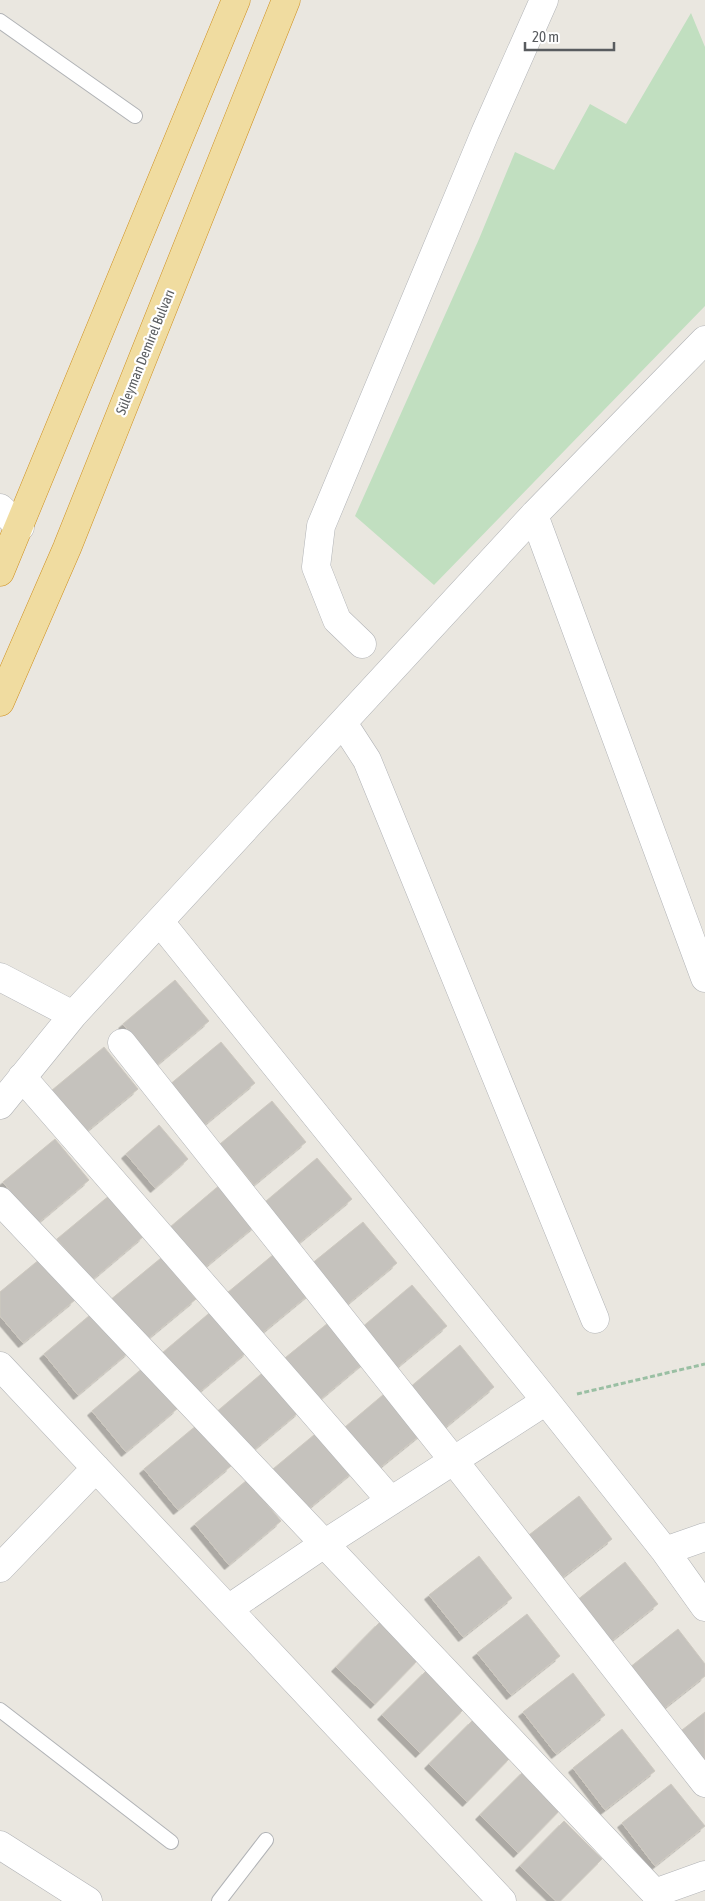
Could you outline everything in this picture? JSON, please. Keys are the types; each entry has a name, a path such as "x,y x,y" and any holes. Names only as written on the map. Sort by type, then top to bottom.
{"highway":[{"path":"0,572 236,0"},
{"name":"Süleyman Demirel Bulvarı","path":"0,702 67,548 286,0"}],"street":[{"path":"362,644 337,620 316,567 321,526 485,132 544,0"},
{"path":"0,1104 72,1015 344,723 534,515 705,340"},
{"path":"0,508 20,527"},
{"path":"534,515 705,978"},
{"path":"344,723 367,760 595,1319"},
{"path":"160,922 546,1401 665,1551 705,1607"},
{"path":"0,977 72,1015"},
{"path":"122,1044 454,1461 705,1783"},
{"path":"22,1077 391,1502"},
{"path":"0,1201 655,1892 705,1875"},
{"path":"0,1366 502,1901"},
{"path":"228,1609 324,1544 546,1401"},
{"path":"0,1568 96,1468"},
{"path":"665,1551 705,1537"},
{"path":"0,1845 88,1901"}],"lane":[{"path":"0,22 135,116"},
{"path":"0,1710 171,1842"},
{"path":"219,1901 266,1840"}],"path":[{"path":"546,1401 705,1364"}],"green space":[{"path":"691,13 705,47 705,306 434,585 355,516 479,239 515,152 554,170 590,104 626,124"}],"building":[{"path":"175,980 209,1021 157,1065 123,1024"},
{"path":"221,1042 255,1083 202,1127 168,1086"},
{"path":"104,1047 138,1089 86,1132 51,1091"},
{"path":"272,1101 306,1142 254,1185 220,1144"},
{"path":"159,1125 188,1159 155,1188 126,1154"},
{"path":"55,1139 89,1180 37,1224 3,1182"},
{"path":"317,1158 352,1199 299,1243 265,1202"},
{"path":"221,1184 256,1225 203,1269 169,1228"},
{"path":"110,1195 144,1236 92,1280 57,1239"},
{"path":"363,1222 397,1263 344,1307 310,1265"},
{"path":"279,1250 313,1291 261,1334 227,1293"},
{"path":"161,1258 196,1299 143,1343 109,1301"},
{"path":"40,1259 75,1300 23,1343 0,1316 0,1292"},
{"path":"412,1285 447,1326 394,1370 360,1329"},
{"path":"96,1310 130,1351 78,1395 44,1354"},
{"path":"213,1310 248,1351 196,1395 161,1354"},
{"path":"333,1319 367,1360 315,1404 280,1362"},
{"path":"460,1345 494,1387 442,1430 408,1389"},
{"path":"144,1367 178,1408 126,1452 92,1411"},
{"path":"266,1370 300,1411 248,1455 214,1414"},
{"path":"390,1389 425,1431 372,1474 338,1433"},
{"path":"197,1425 231,1466 178,1510 144,1469"},
{"path":"320,1430 354,1471 301,1515 267,1474"},
{"path":"247,1480 281,1521 229,1565 195,1524"},
{"path":"579,1496 612,1539 563,1577 529,1535"},
{"path":"479,1556 512,1598 463,1637 429,1595"},
{"path":"625,1562 658,1604 609,1643 576,1601"},
{"path":"527,1614 560,1656 511,1695 477,1653"},
{"path":"380,1622 419,1659 375,1704 336,1667"},
{"path":"678,1629 705,1664 705,1676 662,1710 629,1668"},
{"path":"427,1670 465,1708 420,1753 382,1715"},
{"path":"573,1673 605,1715 556,1754 523,1712"},
{"path":"705,1712 705,1770 677,1734"},
{"path":"473,1720 511,1757 467,1802 429,1764"},
{"path":"622,1729 655,1771 605,1810 573,1768"},
{"path":"525,1770 562,1808 518,1853 480,1815"},
{"path":"671,1784 705,1826 655,1866 622,1823"},
{"path":"564,1821 602,1859 560,1901 556,1901 520,1866"}]}
